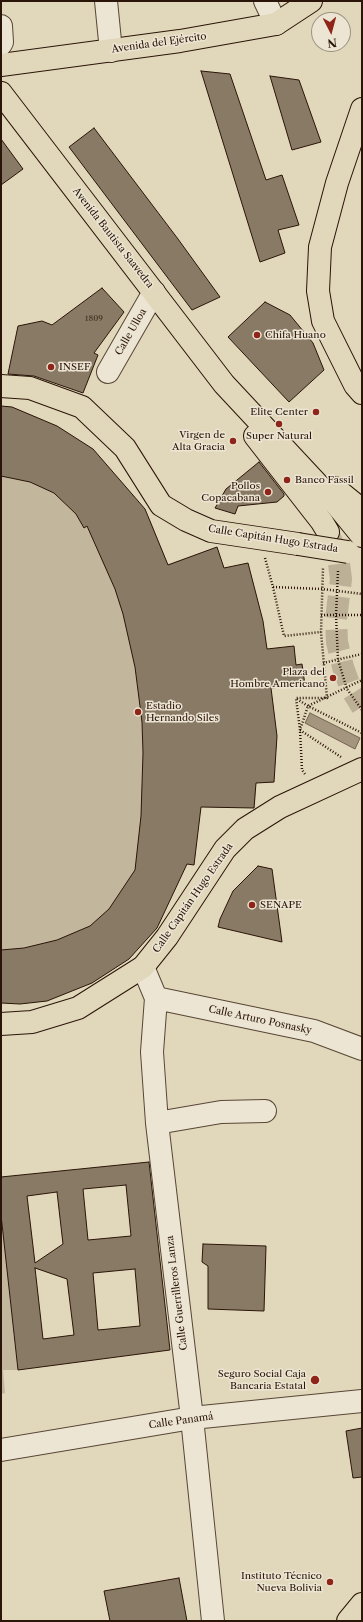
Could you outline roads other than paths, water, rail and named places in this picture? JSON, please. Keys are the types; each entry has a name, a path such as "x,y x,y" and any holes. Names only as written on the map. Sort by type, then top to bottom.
{"main road":[{"name":"Avenida del Ejército","path":"1,65 180,41 276,24 311,1"},
{"name":"Avenida Bautista Saavedra","path":"1,93 224,384 336,504 353,551"},
{"path":"362,109 336,183 320,247 318,291 323,320 355,385 362,393"},
{"path":"204,358 231,369 320,474 350,502 362,510"},
{"name":"Avenida Bautista Saavedra","path":"224,384 236,412 322,522 328,532"},
{"name":"Calle Capitán Hugo Estrada","path":"1,386 30,388 82,407 125,448 161,505 186,520 211,531 353,551"},
{"name":"Calle Capitán Hugo Estrada","path":"1,1024 32,1022 78,1008 143,967 167,937 225,849 245,829 280,807 362,769"},
{"path":"348,1621 362,1604"}],"street":[{"path":"106,1 111,51"},
{"path":"265,1 276,24"},
{"path":"1,26 1,44"},
{"name":"Calle Ulloa","path":"108,372 154,292"},
{"name":"Calle Guerrilleros Lanza","path":"143,967 156,998 152,1052 157,1123 192,1418 213,1621"},
{"name":"Calle Arturo Posnasky","path":"156,998 314,1031 362,1049"},
{"path":"157,1123 220,1112 265,1111"},
{"name":"Calle Panamá","path":"1,1450 192,1418 362,1401"}],"tunnel":[{"path":"328,533 338,556 341,579 336,619 337,642 343,667 351,689 362,707"}],"place":[{"name":"Chifa Huano","path":"257,335"},
{"name":"INSEF","path":"51,367"},
{"name":"Elite Center","path":"316,412"},
{"name":"Super Natural","path":"279,424"},
{"name":"Virgen de Alta Gracia","path":"233,441"},
{"name":"Banco Fassil","path":"287,480"},
{"name":"Pollos Copacabana","path":"268,492"},
{"name":"Plaza del Hombre Americano","path":"333,678"},
{"name":"Estadio Hernando Siles","path":"138,712"},
{"name":"SENAPE","path":"252,905"},
{"name":"Seguro Social Caja Bancaria Estatal","path":"315,1380"},
{"name":"Instituto Técnico Nueva Bolivia","path":"330,1582"}]}
